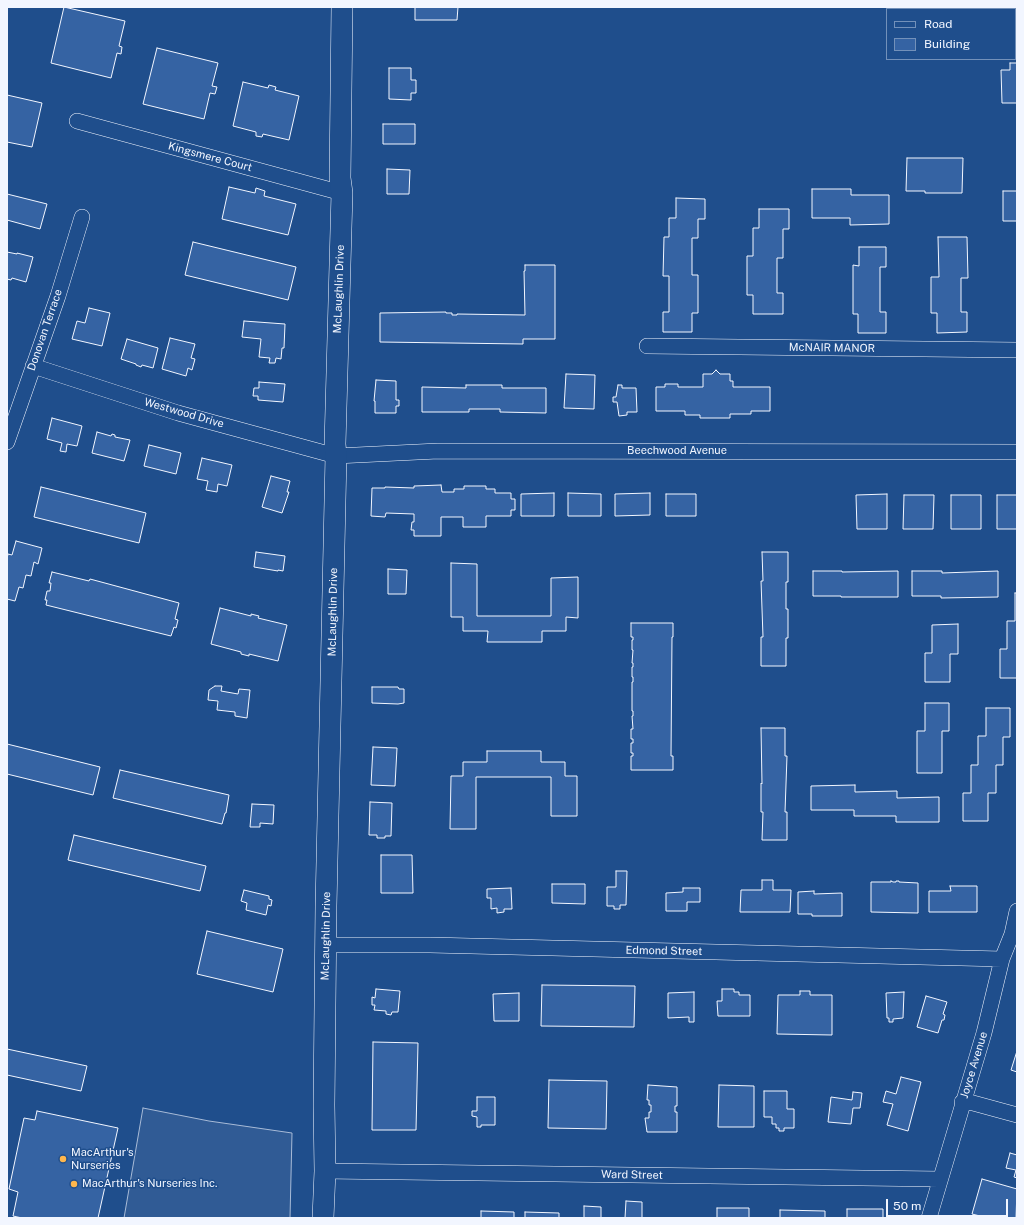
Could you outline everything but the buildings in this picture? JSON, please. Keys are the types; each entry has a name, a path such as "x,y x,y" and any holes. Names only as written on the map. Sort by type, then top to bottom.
{"main road":[{"name":"McLaughlin Drive","path":"323,1218 325,1171 324,1105 326,945 336,456 335,444 342,193 340,178 342,7"}],"street":[{"name":"Kingsmere Court","path":"77,121 342,193"},
{"name":"Donovan Terrace","path":"7,442 58,296 82,217"},
{"name":"McNAIR MANOR","path":"647,346 1017,350"},
{"name":"Westwood Drive","path":"33,366 178,413 336,456"},
{"name":"Beechwood Avenue","path":"336,456 438,451 1017,452"},
{"name":"Joyce Avenue","path":"929,1218 939,1179 943,1173 962,1102 984,1033 1002,959 1012,934 1017,911"},
{"name":"Edmond Street","path":"326,945 430,945 1002,959"},
{"path":"962,1102 973,1103 1017,1115"},
{"name":"Ward Street","path":"325,1171 939,1179"}],"shaded area":[{"path":"143,1108 209,1121 292,1133 290,1218 124,1218"}],"place":[{"name":"MacArthur's Nurseries","path":"63,1159"},
{"name":"MacArthur's Nurseries Inc.","path":"74,1184"}]}
